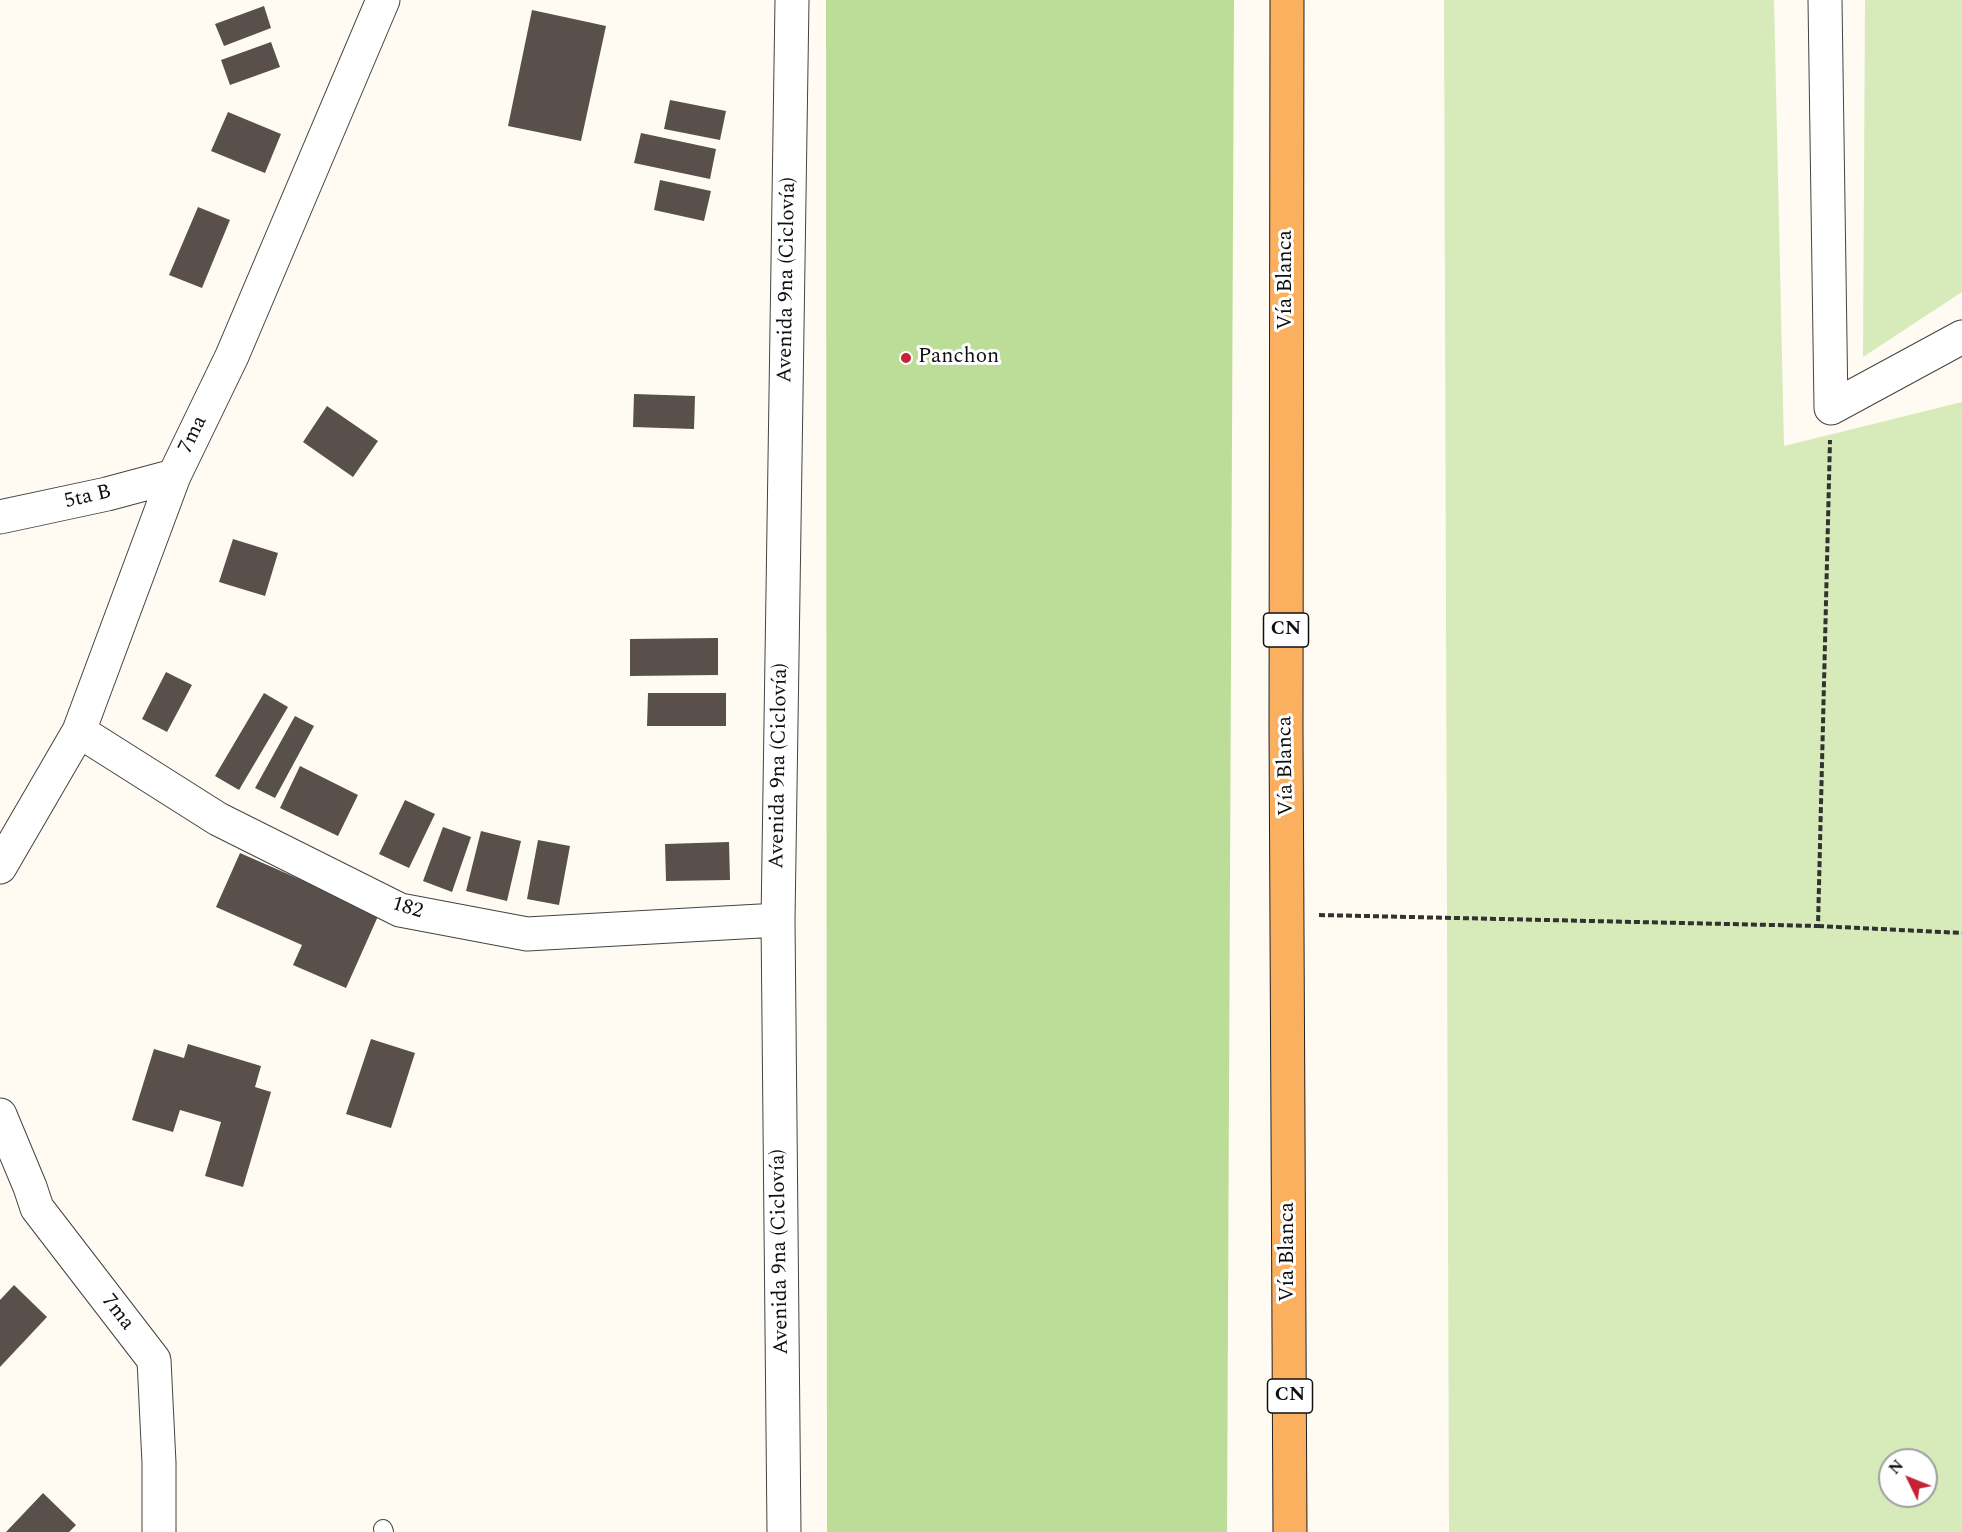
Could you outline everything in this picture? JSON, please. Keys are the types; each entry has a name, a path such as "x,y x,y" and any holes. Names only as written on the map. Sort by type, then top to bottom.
{"highway":[{"name":"Vía Blanca","path":"1287,0 1286,727 1290,1532"}],"street":[{"name":"7ma","path":"0,867 79,731 174,476 232,356 383,0"},
{"name":"Avenida 9na (Ciclovía)","path":"784,1532 778,920 792,0"},
{"path":"1825,0 1831,408 1962,337"},
{"name":"5ta B","path":"0,517 107,494 174,476"},
{"name":"182","path":"79,731 218,819 400,910 527,934 778,920"},
{"name":"7ma","path":"0,1115 37,1208 153,1360 159,1463 159,1532"}],"path":[{"path":"1818,926 1831,408"},
{"path":"1288,915 1818,926 1962,933"}],"green space":[{"path":"826,0 1234,0 1227,1532 827,1532"},
{"path":"1444,0 1774,0 1784,446 1962,402 1962,1532 1449,1532"},
{"path":"1865,0 1962,0 1962,292 1863,357"}],"building":[{"path":"264,6 271,28 224,46 215,24"},
{"path":"532,10 606,26 581,141 508,126"},
{"path":"271,42 280,67 230,85 221,60"},
{"path":"670,100 726,111 720,140 664,129"},
{"path":"228,112 281,134 265,173 211,151"},
{"path":"641,133 716,149 710,179 634,163"},
{"path":"660,180 711,191 704,221 654,210"},
{"path":"198,207 230,220 202,288 169,275"},
{"path":"634,394 695,396 694,429 633,427"},
{"path":"327,406 378,441 353,477 303,442"},
{"path":"233,539 278,553 265,596 219,582"},
{"path":"718,638 718,675 630,676 630,639"},
{"path":"166,672 192,685 167,732 142,719"},
{"path":"264,693 288,707 239,790 215,776"},
{"path":"648,693 726,693 726,726 647,726"},
{"path":"295,716 314,726 275,798 255,788"},
{"path":"300,766 358,795 338,836 280,808"},
{"path":"405,800 435,814 409,868 379,854"},
{"path":"443,827 471,837 452,892 423,881"},
{"path":"481,831 521,841 507,901 466,891"},
{"path":"538,840 570,846 559,905 527,899"},
{"path":"729,842 730,880 666,881 665,844"},
{"path":"240,853 379,914 346,988 293,965 302,945 216,907"},
{"path":"371,1039 415,1053 391,1128 346,1114"},
{"path":"188,1044 261,1066 255,1087 271,1092 243,1187 205,1176 221,1122 180,1110 173,1132 132,1120 154,1049 184,1058"},
{"path":"14,1285 47,1317 0,1367 0,1300"},
{"path":"43,1493 76,1525 69,1532 6,1532"}],"place":[{"name":"Panchon","path":"906,358"}]}
